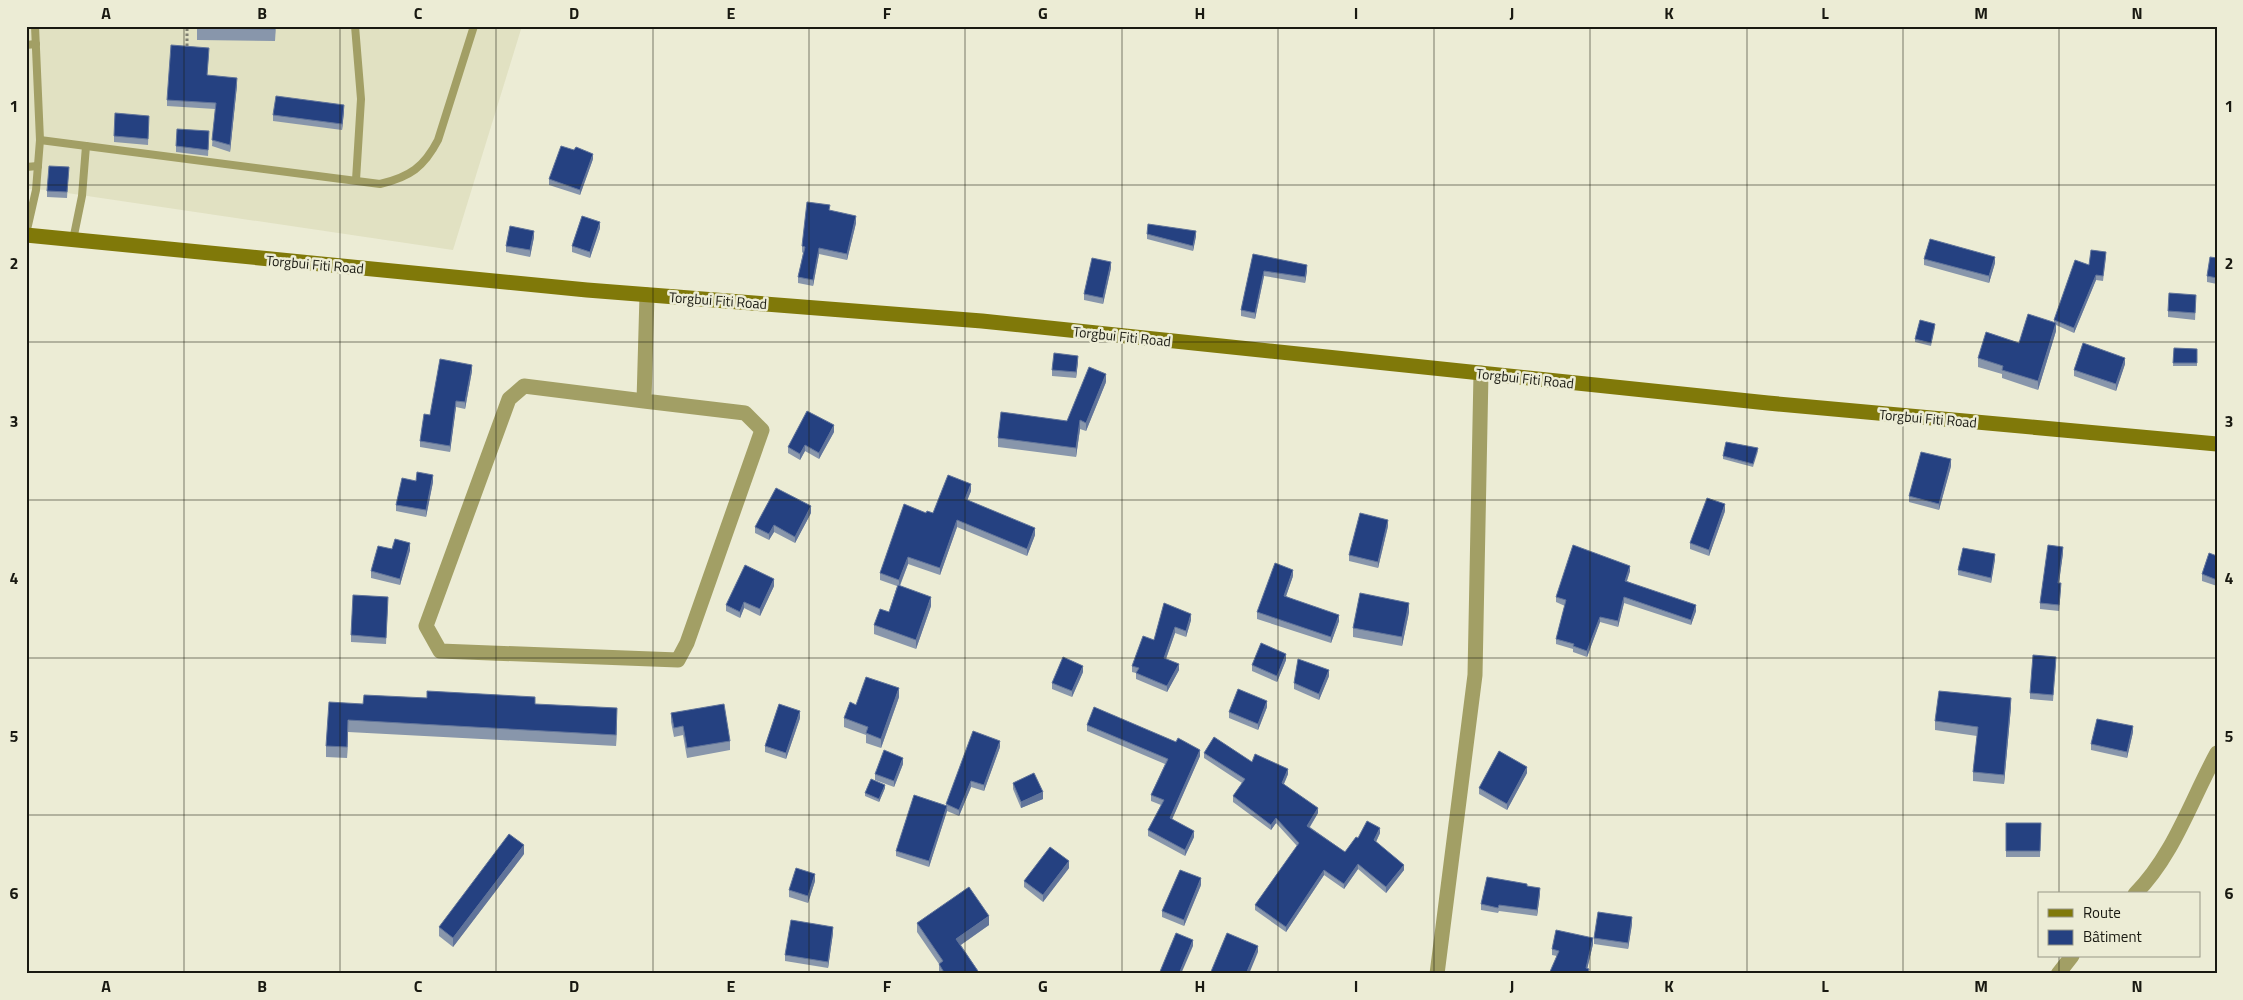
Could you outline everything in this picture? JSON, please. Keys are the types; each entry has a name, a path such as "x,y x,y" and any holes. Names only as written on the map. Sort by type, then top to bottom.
{"street":[{"name":"Torgbui Fiti Road","path":"26,234 73,241 647,295 982,321 1768,404 2217,444"},
{"path":"644,401 647,295"},
{"path":"1437,974 1475,676 1481,373"},
{"path":"524,386 644,401 745,412 762,430 687,643 678,660 440,651 426,626 509,399 524,386"},
{"path":"2137,892 2150,879 2170,848 2217,752"},
{"path":"2058,974 2070,958"}],"lane":[{"path":"26,234 36,190 40,140 36,26"},
{"path":"355,26 362,99 356,180"},
{"path":"40,140 380,184 399,180 416,170 429,157 438,140 474,26"},
{"path":"26,45 36,44"},
{"path":"73,241 82,196 86,146"},
{"path":"26,167 38,166"}],"path":[{"path":"187,26 187,46"}],"shaded area":[{"path":"26,26 522,26 453,250 47,190 26,189"}],"building":[{"path":"197,26 275,26 275,29 197,28"},
{"path":"171,45 209,48 207,75 237,78 230,145 212,140 216,103 167,100"},
{"path":"276,96 344,105 342,124 273,115"},
{"path":"115,113 149,116 148,139 114,136"},
{"path":"177,129 209,131 208,150 176,146"},
{"path":"561,146 574,150 576,147 593,154 580,190 549,179"},
{"path":"49,166 69,167 67,192 47,191"},
{"path":"807,202 830,205 829,210 856,216 847,254 819,248 813,280 798,277 805,247 802,246"},
{"path":"582,216 600,222 590,252 572,246"},
{"path":"1148,224 1196,231 1193,246 1147,234"},
{"path":"510,226 534,231 530,250 506,246"},
{"path":"1930,239 1995,257 1989,276 1924,259"},
{"path":"2091,250 2106,252 2103,276 2096,275 2074,328 2054,320 2075,260 2089,265"},
{"path":"1253,254 1307,265 1305,277 1264,271 1255,313 1241,310"},
{"path":"2210,257 2217,258 2217,278 2207,276"},
{"path":"1092,258 1111,262 1103,298 1084,294"},
{"path":"2169,293 2196,295 2195,313 2168,311"},
{"path":"2028,314 2056,323 2038,381 2002,370 2003,366 1978,358 1986,332 2019,343"},
{"path":"1920,320 1935,324 1931,343 1915,339"},
{"path":"2083,343 2125,358 2116,384 2074,370"},
{"path":"2174,348 2197,349 2197,363 2173,363"},
{"path":"1054,353 1078,356 1076,372 1052,370"},
{"path":"440,359 472,365 465,402 456,401 450,446 420,441 424,414 430,415"},
{"path":"1089,367 1106,374 1086,423 1080,420 1076,448 998,438 1001,412 1067,421"},
{"path":"807,411 834,425 819,453 805,445 800,454 788,447"},
{"path":"1726,442 1758,448 1753,464 1723,456"},
{"path":"1921,452 1951,459 1939,504 1909,496"},
{"path":"417,472 433,475 426,510 396,505 402,478 416,481"},
{"path":"948,475 971,484 965,499 1035,528 1027,549 957,520 940,568 908,557 899,580 880,573 904,504 926,513 927,511 933,513"},
{"path":"776,488 811,506 795,537 774,525 769,534 755,527"},
{"path":"1707,498 1725,504 1709,550 1690,543"},
{"path":"1360,513 1388,520 1378,562 1349,555"},
{"path":"395,539 410,543 400,579 371,571 378,546 392,549"},
{"path":"1573,545 1630,566 1625,581 1696,605 1691,620 1624,597 1618,621 1600,617 1587,651 1573,646 1574,644 1556,639 1566,600 1556,597"},
{"path":"2048,545 2063,547 2058,583 2061,583 2059,605 2040,603"},
{"path":"1963,548 1995,554 1991,578 1958,570"},
{"path":"2209,553 2217,556 2217,580 2202,574"},
{"path":"1275,563 1293,570 1284,596 1339,615 1331,637 1257,612"},
{"path":"745,565 774,579 760,609 744,602 740,612 726,605"},
{"path":"898,585 931,597 916,640 874,625 880,609 889,612"},
{"path":"1360,593 1409,603 1402,637 1353,628"},
{"path":"353,595 388,597 386,638 351,635"},
{"path":"1164,603 1191,614 1186,631 1175,627 1164,658 1179,664 1167,686 1136,673 1139,668 1132,666 1143,636 1154,640"},
{"path":"1261,643 1286,654 1277,676 1252,665"},
{"path":"2033,655 2056,657 2053,695 2030,693"},
{"path":"1063,657 1083,666 1072,691 1052,683"},
{"path":"1298,659 1329,670 1319,694 1294,683"},
{"path":"866,677 899,688 881,739 866,733 868,727 844,718 850,702 856,705"},
{"path":"1238,689 1267,701 1258,724 1229,712"},
{"path":"427,691 535,697 535,704 617,708 616,735 348,720 347,747 326,746 329,702 363,704 364,695 427,698"},
{"path":"1939,691 2011,698 2004,775 1973,772 1978,727 1935,721"},
{"path":"724,704 730,741 687,748 683,726 674,728 671,713"},
{"path":"779,704 800,711 786,753 765,746"},
{"path":"1094,707 1176,742 1178,738 1200,750 1170,818 1194,831 1185,850 1148,830 1164,800 1151,795 1168,759 1087,725"},
{"path":"2097,719 2133,726 2127,752 2091,744"},
{"path":"973,731 1000,741 984,785 971,781 959,810 946,804"},
{"path":"1214,737 1252,762 1255,754 1288,769 1282,783 1318,808 1307,826 1345,852 1356,837 1358,838 1367,821 1380,828 1374,840 1404,865 1386,887 1358,864 1344,884 1324,870 1286,927 1255,905 1299,843 1276,818 1271,825 1233,796 1245,779 1204,753"},
{"path":"884,750 903,758 894,781 875,774"},
{"path":"1499,751 1527,767 1507,804 1479,788"},
{"path":"1034,773 1043,792 1021,802 1013,783"},
{"path":"871,779 885,785 879,799 865,793"},
{"path":"914,795 947,806 929,861 896,851"},
{"path":"2006,823 2041,823 2040,851 2006,851"},
{"path":"509,834 524,845 453,938 439,927"},
{"path":"1050,847 1069,861 1043,895 1024,881"},
{"path":"796,868 815,874 808,896 789,890"},
{"path":"1180,870 1201,878 1184,920 1162,911"},
{"path":"1487,877 1540,888 1537,910 1499,905 1498,908 1481,904"},
{"path":"969,887 989,916 956,939 980,974 945,974 939,964 943,961 917,923"},
{"path":"1598,912 1632,917 1628,943 1594,938"},
{"path":"791,920 833,927 828,962 785,955"},
{"path":"1556,930 1593,938 1586,968 1589,969 1587,974 1549,974 1559,951 1552,949"},
{"path":"1176,933 1193,940 1179,974 1159,974"},
{"path":"1227,933 1258,946 1246,974 1210,974"}]}
